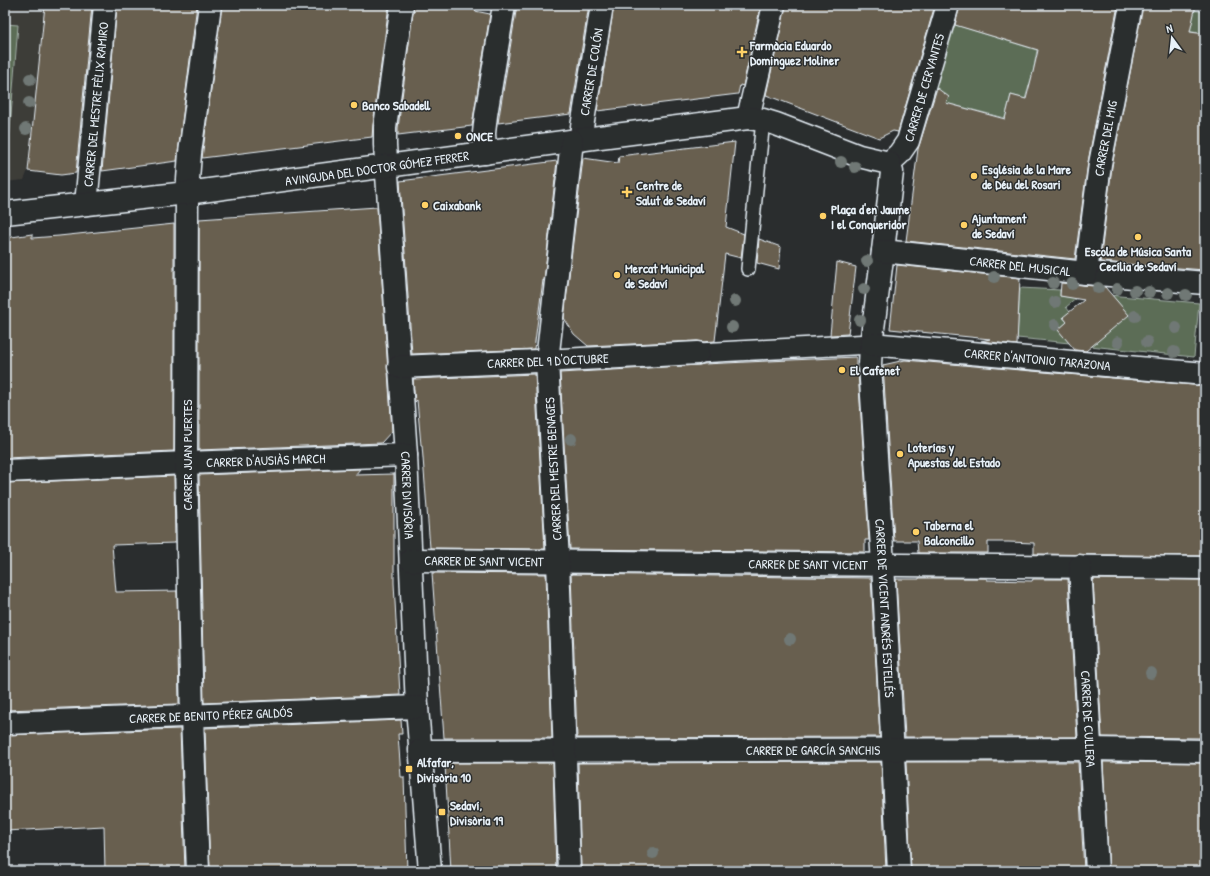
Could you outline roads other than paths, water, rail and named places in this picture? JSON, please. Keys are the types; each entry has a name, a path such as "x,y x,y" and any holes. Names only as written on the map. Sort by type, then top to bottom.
{"street":[{"name":"CARRER DEL MESTRE FÈLIX RAMIRO","path":"86,204 104,5"},
{"name":"CARRER JUAN PUERTES","path":"198,871 192,717 186,463 187,193 190,152 210,5"},
{"name":"CARRER DIVISÒRIA","path":"402,5 385,127 385,145 406,455 417,707 430,871"},
{"path":"485,153 484,132 486,115 504,5"},
{"name":"CARRER DE COLÓN","path":"576,140 582,127 602,5"},
{"path":"698,352 870,344 892,172 889,163 859,156 755,119 774,5"},
{"name":"CARRER DE CERVANTES","path":"889,163 904,148 908,141 948,5"},
{"name":"CARRER DEL MIG","path":"1086,273 1100,164 1131,5"},
{"name":"AVINGUDA DEL DOCTOR GÓMEZ FERRER","path":"5,213 187,193 576,140 755,119"},
{"name":"CARRER DEL MESTRE BENAGES","path":"569,871 558,561 547,361 576,140"},
{"name":"CARRER DEL MUSICAL","path":"883,250 1086,273 1205,283"},
{"name":"CARRER D'ANTONIO TARAZONA","path":"870,344 1205,374"},
{"name":"CARRER DE VICENT ANDRÉS ESTELLÉS","path":"870,344 899,871"},
{"name":"CARRER DEL 9 D'OCTUBRE","path":"399,367 547,361 698,352"},
{"name":"CARRER D'AUSIÀS MARCH","path":"5,471 406,455"},
{"name":"CARRER DE SANT VICENT","path":"411,560 1205,568"},
{"name":"CARRER DE CULLERA","path":"1080,566 1097,871"},
{"name":"CARRER DE BENITO PÉREZ GALDÓS","path":"5,723 192,717 417,707"},
{"name":"CARRER DE GARCÍA SANCHIS","path":"420,751 1205,751"}],"lane":[{"path":"748,269 755,119"}],"place":[{"name":"Farmàcia Eduardo Dominguez Moliner","path":"742,52"},
{"name":"Banco Sabadell","path":"354,105"},
{"name":"ONCE","path":"458,136"},
{"name":"Església de la Mare de Déu del Rosari","path":"974,176"},
{"name":"Centre de Salut de Sedaví","path":"627,192"},
{"name":"Caixabank","path":"425,205"},
{"name":"Plaça d'en Jaume I el Conqueridor","path":"823,216"},
{"name":"Ajuntament de Sedaví","path":"964,225"},
{"name":"Escola de Música Santa Cecília de Sedaví","path":"1138,237"},
{"name":"Mercat Municipal de Sedaví","path":"617,275"},
{"name":"El Cafenet","path":"842,370"},
{"name":"Loterías y Apuestas del Estado","path":"900,454"},
{"name":"Taberna el Balconcillo","path":"916,532"},
{"name":"Alfafar, Divisòria 10","path":"409,769"},
{"name":"Sedaví, Divisòria 19","path":"442,812"}]}
